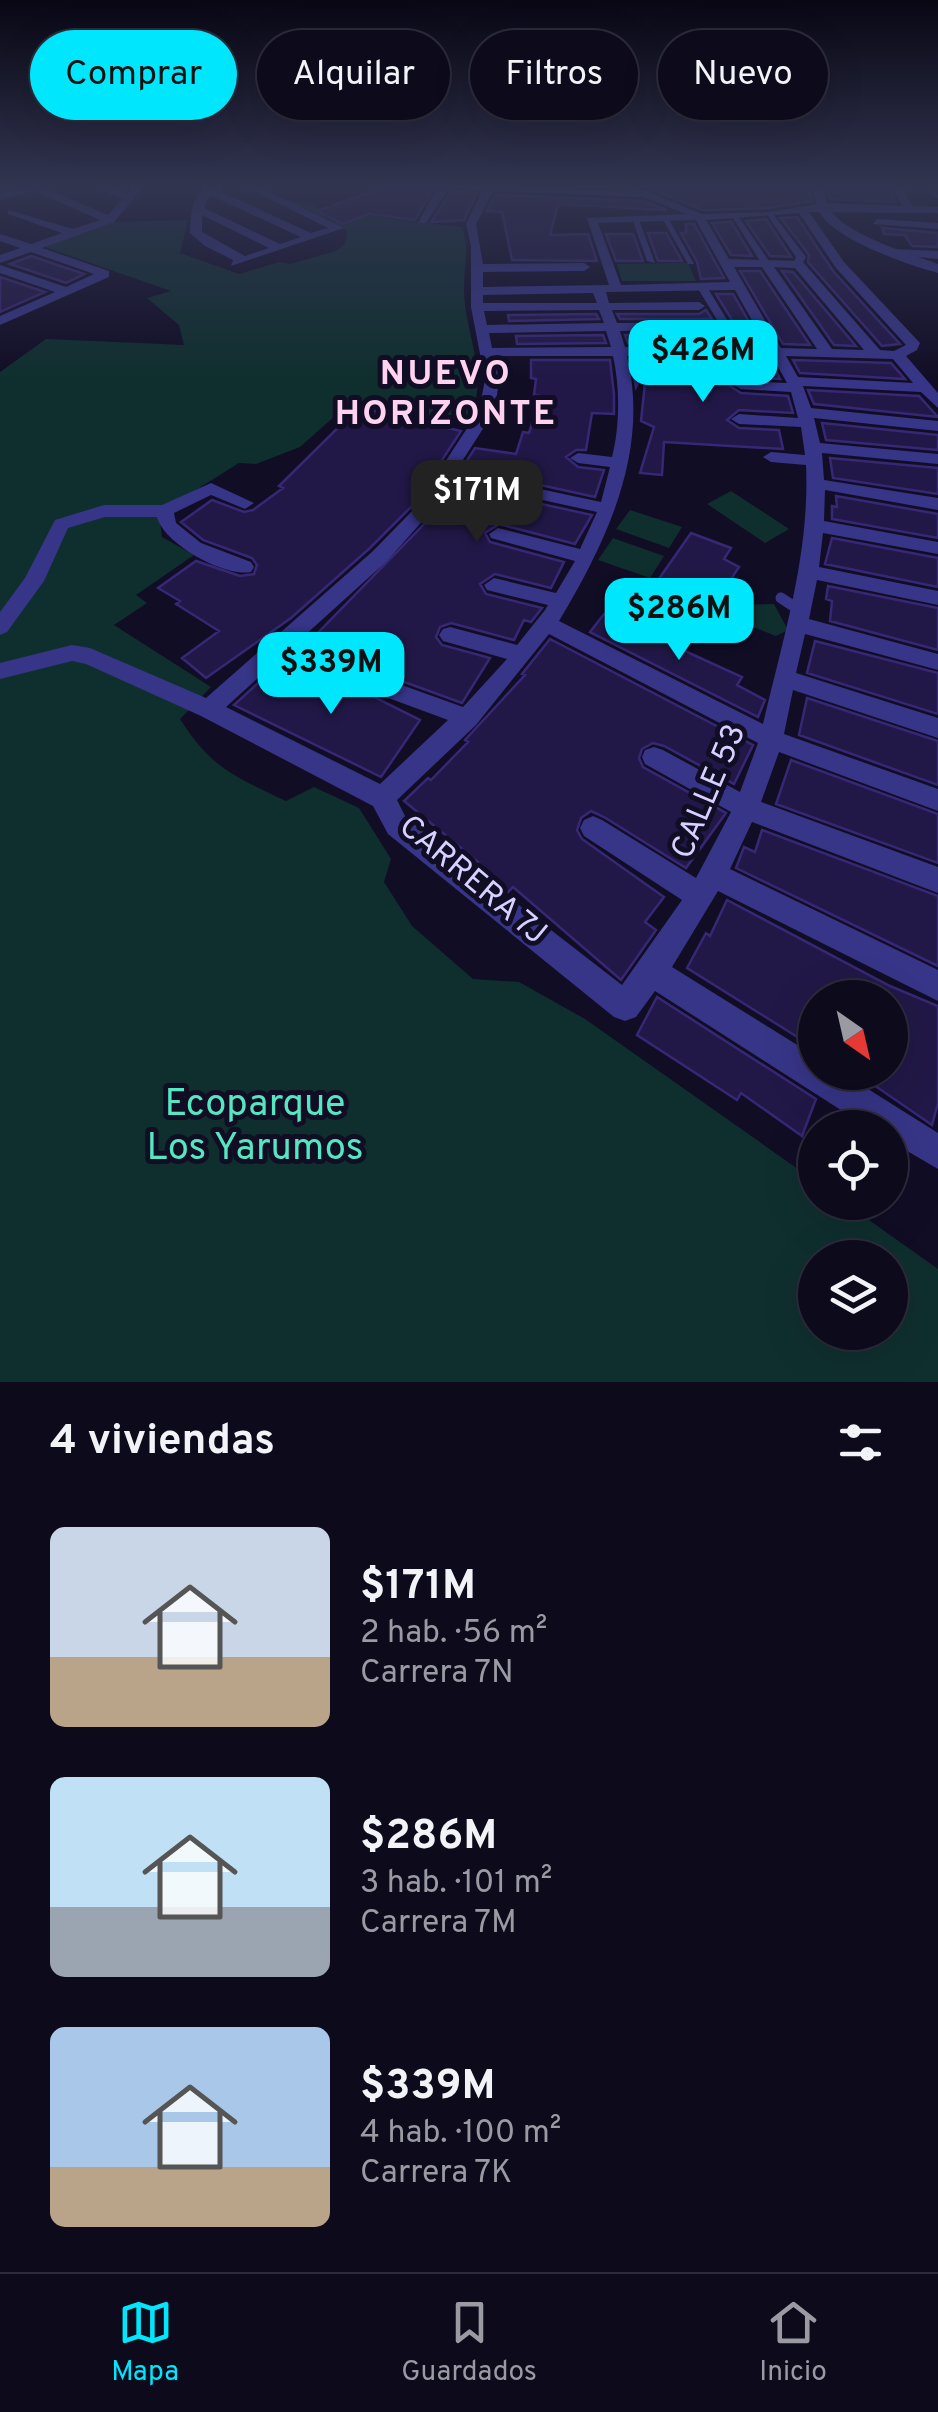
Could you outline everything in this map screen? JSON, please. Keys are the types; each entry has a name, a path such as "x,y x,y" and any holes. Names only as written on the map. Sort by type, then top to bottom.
{"street":[{"path":"0,259 25,249"},
{"path":"0,321 105,274 33,249"},
{"path":"219,249 240,261 275,249"},
{"path":"209,708 380,556 421,512 487,410 492,380 478,299 477,249"},
{"path":"382,798 468,718 524,655 548,624 607,508 620,464 625,382 610,327 597,249"},
{"path":"647,249 652,261"},
{"path":"683,249 691,262"},
{"name":"CALLE 53","path":"625,1006 652,972 705,884 744,807 770,738 784,678 793,611 812,572 818,484 808,418 779,352 720,249"},
{"path":"758,249 828,354"},
{"path":"795,249 801,257 798,264"},
{"path":"487,352 741,350 897,355 913,343 829,249"},
{"path":"888,249 938,269"},
{"path":"893,252 938,255"},
{"path":"725,263 798,264 876,355"},
{"path":"477,268 584,266"},
{"path":"0,268 66,291"},
{"path":"702,286 741,350"},
{"path":"478,299 740,286"},
{"path":"606,294 699,306"},
{"path":"0,302 22,311"},
{"path":"483,328 710,326"},
{"path":"897,355 938,403"},
{"path":"741,385 924,388"},
{"path":"738,419 808,418 938,426"},
{"path":"772,457 814,454 938,460"},
{"path":"578,458 620,464"},
{"path":"818,484 938,504"},
{"path":"0,627 34,581 61,524 104,510 165,511 211,488 246,503"},
{"path":"512,488 607,508"},
{"path":"165,511 165,520 174,536 244,566"},
{"path":"817,526 938,548"},
{"path":"498,534 585,557"},
{"path":"812,572 938,598"},
{"path":"494,585 560,601"},
{"path":"793,611 938,662"},
{"path":"548,624 770,738 938,800"},
{"path":"450,635 524,655"},
{"path":"275,648 468,718"},
{"name":"CARRERA 7J","path":"0,671 72,653 90,656 209,708 382,798 397,826 625,1006"},
{"path":"784,678 938,728"},
{"path":"654,758 744,807 938,880"},
{"path":"593,828 705,884 938,986"},
{"path":"652,972 938,1152"}],"green space":[{"name":"Ecoparque Los Yarumos","path":"52,249 181,249 180,253 239,274 280,262 290,264 338,249 466,249 465,306 477,391 465,425 353,400 300,447 256,464 239,463 159,513 162,537 194,555 136,595 147,603 114,625 211,687 180,719 225,769 286,801 314,787 359,808 391,859 384,882 412,926 473,979 519,982 585,1019 798,1169 798,1220 869,1220 897,1240 798,1240 798,1350 908,1350 908,1248 938,1269 938,1382 0,1382 0,372 46,339 184,345 179,325 147,298 171,291"},
{"path":"688,263 696,281 622,281 617,264"},
{"path":"731,491 789,529 765,543 707,504"},
{"path":"630,510 682,527 669,548 616,529"},
{"path":"613,538 664,556 650,578 598,560"},
{"path":"774,604 788,630 776,636 740,622 720,605"}],"building":[{"path":"510,249 593,249 597,261 512,260"},
{"path":"612,249 639,249 643,261 616,261"},
{"path":"654,249 675,249 682,261 658,261"},
{"path":"690,249 708,249 724,278 701,279"},
{"path":"728,249 748,249 752,256 731,255"},
{"path":"766,249 786,249 791,257 770,256"},
{"path":"805,249 819,249 833,271 900,344 882,346 808,262"},
{"path":"31,256 84,274 66,283 10,264"},
{"path":"740,271 760,271 810,345 783,344"},
{"path":"782,271 793,272 856,346 834,345"},
{"path":"0,277 45,292 0,312"},
{"path":"716,294 733,294 761,343 746,343"},
{"path":"706,310 712,319 620,319 617,314 699,314"},
{"path":"596,314 599,319 509,321 508,315"},
{"path":"718,329 727,343 628,343 625,335 710,334"},
{"path":"603,335 606,343 517,344 516,336"},
{"path":"531,360 610,360 614,414 592,413 586,450 576,450 566,457 578,467 604,470 595,497 513,479 499,487 505,496 592,515 575,544 499,524 485,533 490,542 564,562 551,588 495,574 480,584 486,594 542,608 531,622 524,620 514,640 451,623 440,627 436,637 442,645 490,658 462,703 305,646 430,518 475,448 516,454 523,432 529,433 540,396 534,395 536,379 531,378"},
{"path":"631,360 770,360 780,379 741,377 730,386 741,393 788,396 793,413 739,410 727,420 739,428 779,430 783,449 664,442 662,475 640,473 654,427 641,421 647,364 636,387"},
{"path":"793,360 891,363 905,379 800,373"},
{"path":"808,390 919,396 938,417 814,404"},
{"path":"359,407 461,431 412,506 370,548 291,618 206,678 182,658 219,631 158,588 196,561 240,576 254,574 257,565 252,558 203,540 181,522 212,500 244,512 253,510 283,488 279,486"},
{"path":"822,423 938,435 938,450 826,440"},
{"path":"830,458 938,468 938,494 833,478"},
{"path":"836,496 938,514 938,538 832,519"},
{"path":"691,533 731,548 724,559 739,567 723,591 704,591 700,598 676,593 656,583"},
{"path":"832,538 938,558 938,587 825,564"},
{"path":"828,586 938,608 938,650 830,621 832,601 826,599"},
{"path":"604,614 742,677 737,685 765,700 758,717 590,632"},
{"path":"550,639 753,745 734,784 664,746 653,743 642,749 639,758 643,767 726,813 686,868 604,817 591,811 581,818 577,830 582,839 664,897 645,922 656,930 621,980 513,887 508,892 480,869 483,866 404,801 468,742 465,740 525,675 522,674"},
{"path":"815,641 938,673 938,714 807,673"},
{"path":"281,662 370,695 420,720 381,777 234,705"},
{"path":"807,698 938,741 938,785 799,735"},
{"path":"791,760 938,814 938,863 776,804"},
{"path":"762,830 938,896 938,966 736,868 744,847 755,852"},
{"path":"727,900 879,980 798,980 798,1037 687,968 706,933 710,936"},
{"path":"908,994 938,1006 938,1103 932,1125 881,1090 908,1090"},
{"path":"657,997 816,1099 812,1110 798,1110 798,1133 741,1093 737,1100 637,1035"}],"district":[{"name":"NUEVO HORIZONTE","path":"446,395"}]}
